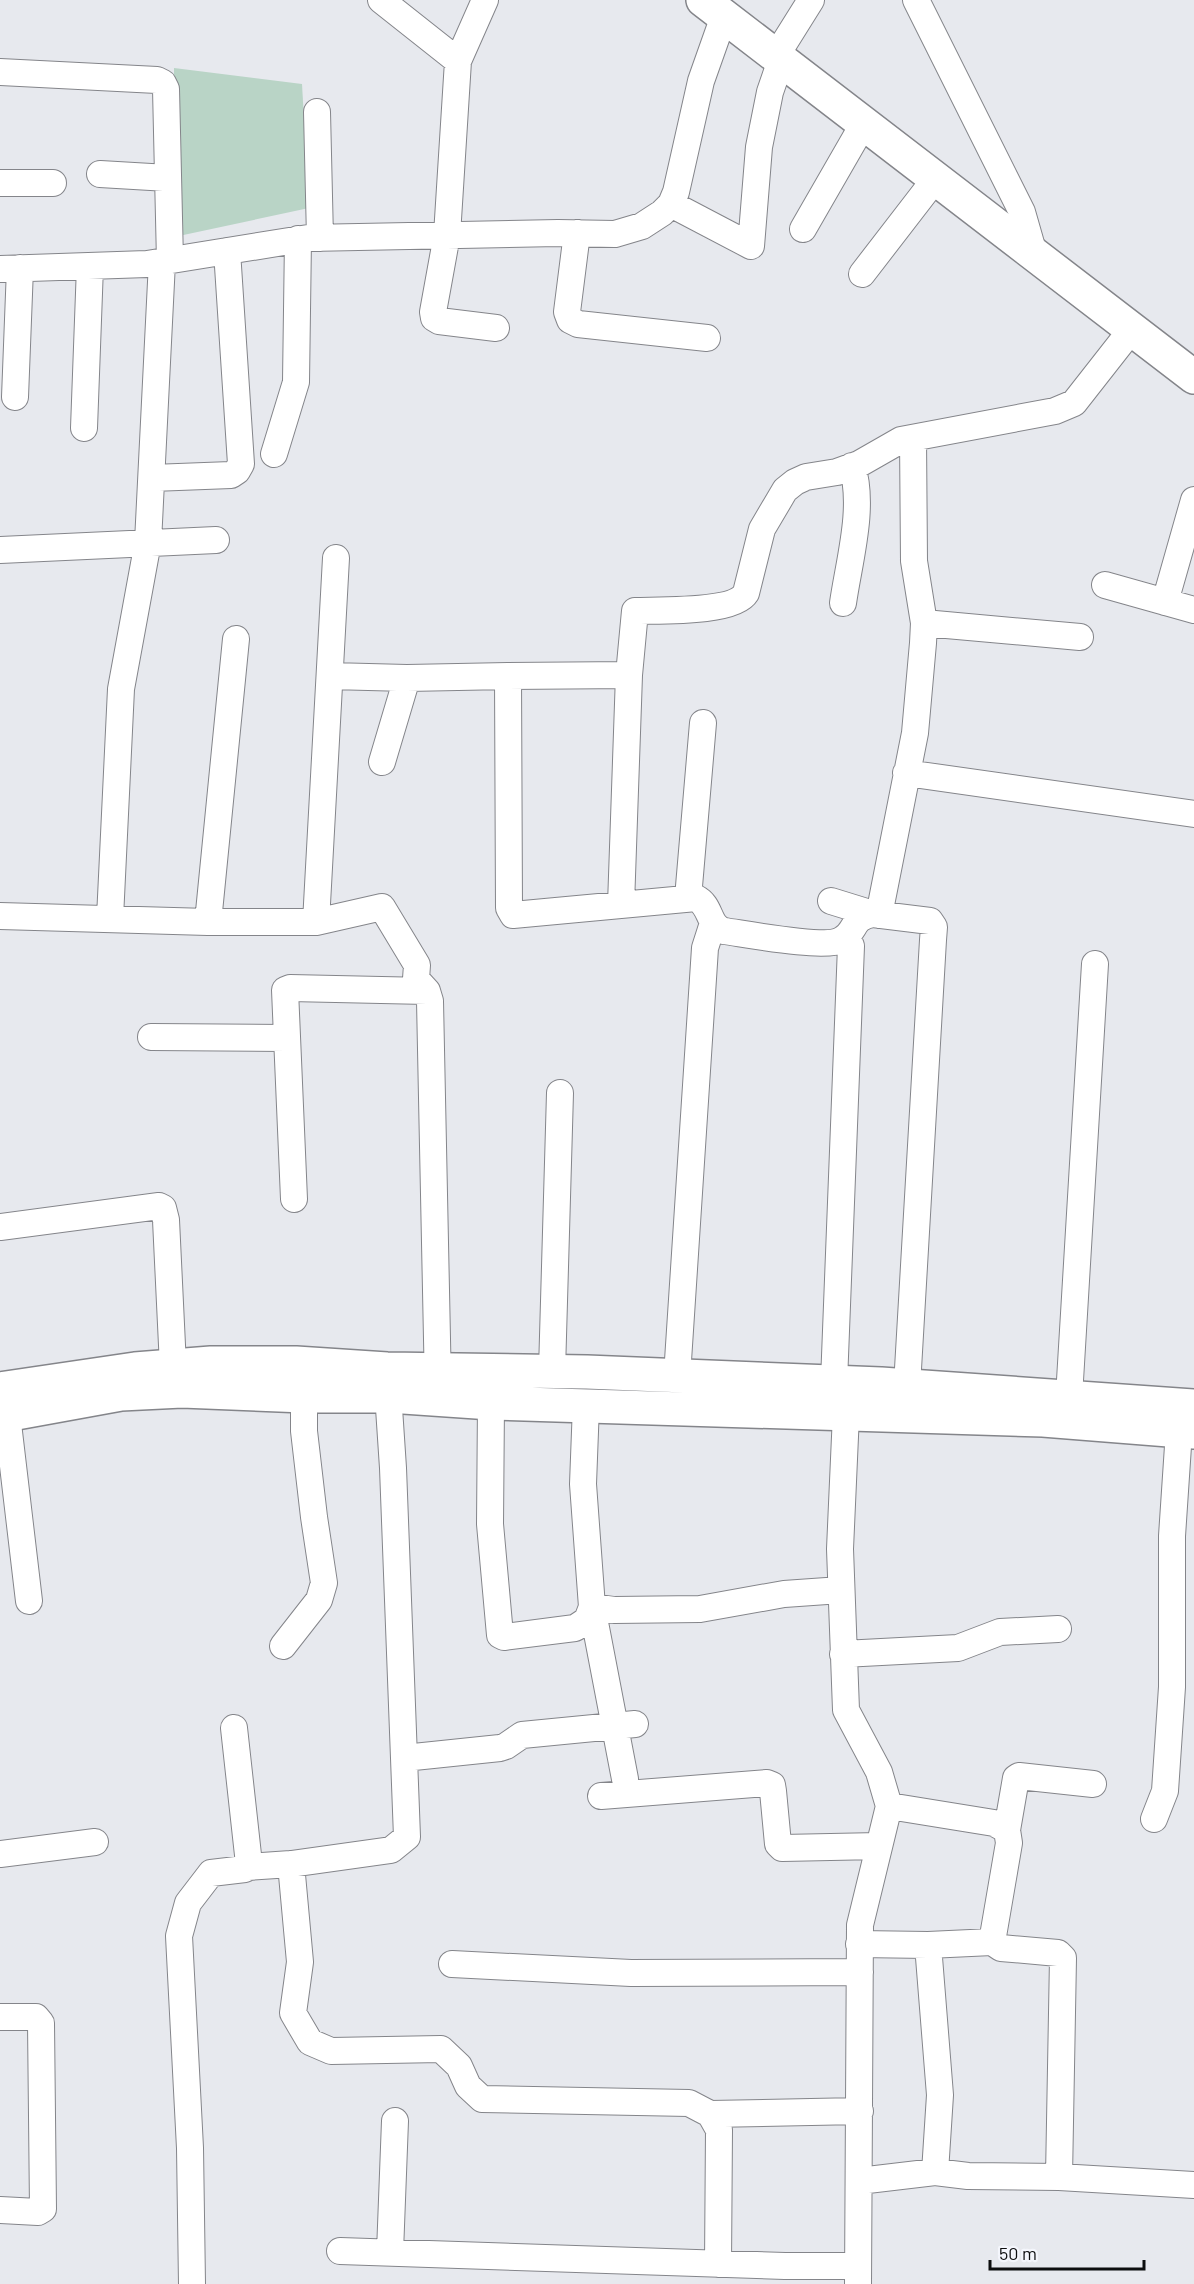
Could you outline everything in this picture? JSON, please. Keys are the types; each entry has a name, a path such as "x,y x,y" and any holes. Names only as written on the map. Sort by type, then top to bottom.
{"main road":[{"path":"714,8 1194,376"},
{"path":"2,1407 173,1366 211,1363 285,1363 388,1382 438,1384 552,1371 907,1386 1069,1397 1189,1423"},
{"path":"2,1407 121,1394 182,1391 304,1396 388,1382"},
{"path":"438,1384 491,1403 1189,1423"}],"street":[{"path":"381,0 458,61"},
{"path":"484,0 458,61 447,235 433,312 434,318 439,321 496,328"},
{"path":"671,204 751,246 759,147 770,92 779,58 811,0"},
{"path":"916,0 1022,212 1034,254"},
{"path":"15,397 10,269 166,261 309,238 615,234 629,231 656,217 671,204 676,192 701,81 714,8"},
{"path":"0,72 157,80 163,83 166,89 168,178 166,261 148,542 121,689 110,918"},
{"path":"274,454 296,382 317,112"},
{"path":"803,229 864,123"},
{"path":"100,174 168,178"},
{"path":"862,273 936,178"},
{"path":"0,183 53,183"},
{"path":"577,233 567,312 570,320 578,324 707,338"},
{"path":"152,478 231,475 241,464 227,251"},
{"path":"84,428 90,266"},
{"path":"621,905 628,675 635,611 686,610 739,601 746,593 762,529 785,490 806,477 837,472 852,466 892,444 1055,411 1069,406 1074,403 1132,329"},
{"path":"876,915 915,733 924,623 914,561 913,438"},
{"path":"843,603 857,512 858,488 852,466"},
{"path":"1165,602 1194,500"},
{"path":"0,550 216,540"},
{"path":"316,922 336,558"},
{"path":"1105,585 1194,610"},
{"path":"924,623 1080,637"},
{"path":"208,922 236,639"},
{"path":"330,676 407,678 628,675"},
{"path":"508,676 510,912 517,916 696,898 703,901 713,923 724,931 824,944 841,940 847,936 857,920 876,915"},
{"path":"382,762 407,678"},
{"path":"688,898 703,723"},
{"path":"906,773 1194,814"},
{"path":"831,901 876,915 930,921 934,927 907,1386"},
{"path":"0,916 208,922 316,922 382,908 417,965 416,979 427,991 430,1001 438,1384"},
{"path":"677,1376 705,948 713,923"},
{"path":"834,1382 851,946 847,936"},
{"path":"1069,1397 1095,964"},
{"path":"294,1199 285,993 287,988 427,991"},
{"path":"150,1037 287,1038"},
{"path":"552,1371 560,1093"},
{"path":"0,1227 159,1206 163,1208 166,1220 173,1366"},
{"path":"192,2284 190,2148 179,1936 188,1903 211,1873 392,1850 407,1837 388,1382"},
{"path":"283,1646 319,1600 324,1583 305,1442 304,1396"},
{"path":"491,1403 490,1524 500,1635 504,1637 575,1628 587,1620 592,1607"},
{"path":"586,1405 583,1484 592,1607 624,1725 626,1779"},
{"path":"2,1407 29,1600"},
{"path":"340,2251 390,2252 673,2273 718,2264 858,2275 860,1925 889,1806 879,1772 846,1710 840,1549 846,1414"},
{"path":"1154,1819 1165,1791 1183,1702 1172,1536 1189,1423"},
{"path":"592,1607 614,1610 700,1609 784,1594 841,1590"},
{"path":"843,1654 958,1648 1000,1632 1058,1629"},
{"path":"404,1758 500,1748 522,1735 624,1725"},
{"path":"234,1728 248,1867"},
{"path":"992,1942 1009,1843 1007,1830 1016,1778 1019,1776 1093,1784"},
{"path":"601,1796 766,1783 772,1785 774,1791 778,1844 782,1848 879,1846"},
{"path":"889,1806 994,1823 1007,1830"},
{"path":"0,1854 95,1842"},
{"path":"291,1864 300,1962 293,2013 310,2042 331,2051 441,2049 459,2066 468,2086 482,2099 689,2103 710,2114 860,2111"},
{"path":"859,1944 928,1945 992,1942 1001,1947 1058,1953 1063,1958 1059,2177"},
{"path":"928,1945 939,2095 935,2172"},
{"path":"452,1964 631,1972 860,1972"},
{"path":"0,2018 36,2017 41,2023 43,2209 38,2212 0,2210"},
{"path":"710,2114 719,2130 718,2264"},
{"path":"390,2252 395,2121"},
{"path":"859,2181 935,2172 968,2176 1059,2177 1194,2186"}],"green space":[{"path":"174,68 302,84 309,208 174,237"}]}
